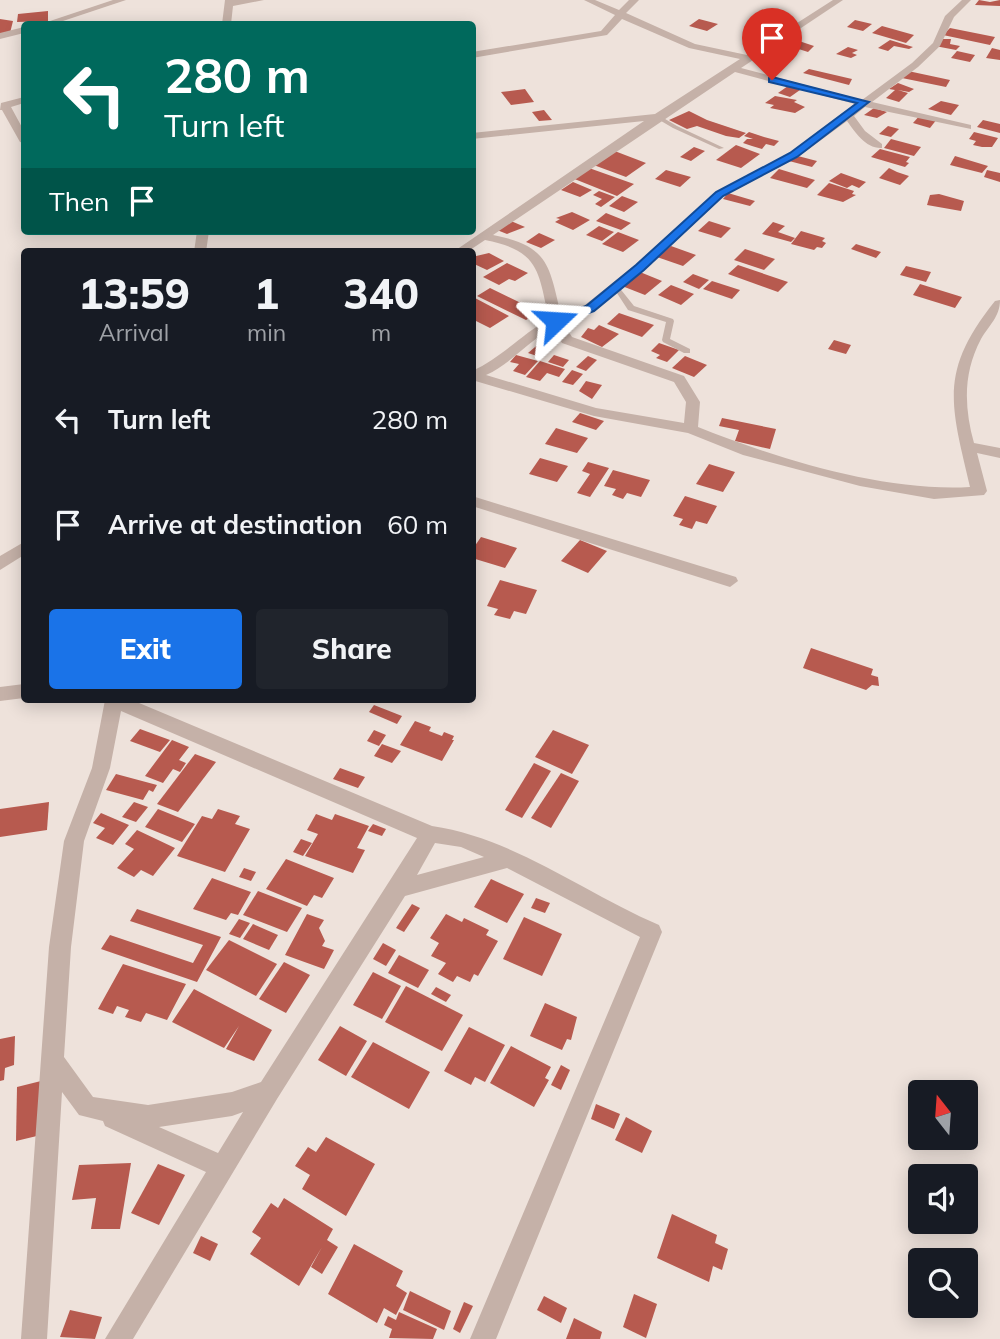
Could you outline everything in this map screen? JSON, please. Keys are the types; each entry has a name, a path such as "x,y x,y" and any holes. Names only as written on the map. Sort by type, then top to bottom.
{"street":[{"path":"56,21 122,0 134,0"},
{"path":"226,21 229,2 260,0"},
{"path":"588,0 692,46 747,58"},
{"path":"476,54 604,33 612,28 620,12 635,0"},
{"path":"465,248 747,58 839,0"},
{"path":"476,375 490,368 531,334 590,308 720,194 794,155 848,115 927,54 943,35 950,16 967,0"},
{"path":"0,36 21,31"},
{"path":"732,68 967,127"},
{"path":"21,101 3,106 21,135"},
{"path":"848,115 861,133 878,146"},
{"path":"476,136 658,117"},
{"path":"482,236 507,241 530,253 543,266 556,321 567,340 679,379 693,402 691,429"},
{"path":"476,377 594,412 691,429 748,452 860,481 934,495 979,491 959,420 958,379 968,350 984,322 1000,304"},
{"path":"968,446 1000,453"},
{"path":"476,502 730,581"},
{"path":"0,564 21,550"},
{"path":"0,694 21,691"},
{"path":"34,1339 60,947 74,841 101,768 113,703"},
{"path":"121,703 430,834 463,839 509,859 652,932 483,1339"},
{"path":"118,1339 430,834"},
{"path":"398,889 509,859"},
{"path":"54,1062 87,1107 222,1167"},
{"path":"87,1107 148,1117 232,1104 269,1091"}],"lane":[{"path":"658,117 675,128 721,148"},
{"path":"617,287 631,308 670,321 666,340 687,351"}],"building":[{"path":"979,0 1000,0 1000,6 975,5"},
{"path":"48,11 48,21 17,22 18,14"},
{"path":"0,19 13,21 10,33 0,34"},
{"path":"699,19 718,24 707,31 689,26"},
{"path":"855,20 872,24 863,31 847,27"},
{"path":"882,26 914,35 906,43 872,33"},
{"path":"950,28 995,37 990,45 943,35"},
{"path":"793,39 814,46 808,52 783,44"},
{"path":"941,39 951,39 950,44 960,46 956,50 935,46"},
{"path":"890,40 913,47 909,49 894,46 888,51 878,48"},
{"path":"848,47 858,50 852,53 857,55 851,58 836,54"},
{"path":"992,48 1000,50 1000,60 986,58"},
{"path":"957,51 975,55 970,62 951,58"},
{"path":"809,69 852,79 849,85 803,73"},
{"path":"908,71 950,80 946,87 902,78"},
{"path":"898,83 914,89 909,92 898,90 908,93 899,102 886,98 895,90 889,89"},
{"path":"788,86 800,90 790,97 778,93"},
{"path":"525,89 534,102 511,105 501,92"},
{"path":"775,96 797,100 794,102 805,107 795,113 770,108 774,105 765,103"},
{"path":"941,101 959,105 951,115 928,109"},
{"path":"874,108 887,112 877,118 864,115"},
{"path":"544,110 552,120 539,121 532,112"},
{"path":"689,111 746,133 739,138 726,136 697,126 687,129 669,120"},
{"path":"921,114 937,119 930,128 913,123"},
{"path":"983,120 1000,124 1000,133 977,127"},
{"path":"888,126 899,129 891,137 879,134"},
{"path":"749,132 779,141 774,146 766,144 762,149 752,146 743,143 747,139 753,139 744,136"},
{"path":"974,132 998,138 992,147 973,145 976,141 969,139"},
{"path":"891,139 921,147 914,156 884,148"},
{"path":"736,145 760,154 741,168 716,160"},
{"path":"694,147 705,151 691,161 680,157"},
{"path":"880,149 910,157 906,162 909,163 905,167 871,157"},
{"path":"612,150 646,163 626,177 591,164"},
{"path":"794,155 817,161 812,167 789,161"},
{"path":"955,156 988,166 982,173 950,165"},
{"path":"589,168 634,184 617,196 572,178"},
{"path":"889,168 909,176 900,185 879,178"},
{"path":"779,169 815,180 807,188 770,178"},
{"path":"666,170 691,177 680,187 655,179"},
{"path":"987,170 1000,173 1000,182 984,177"},
{"path":"841,173 866,182 859,188 852,185 847,188 829,181"},
{"path":"573,182 592,190 580,197 561,190"},
{"path":"829,183 854,191 852,194 856,195 843,202 817,195"},
{"path":"599,191 615,197 601,207 595,204 602,199 593,195"},
{"path":"728,193 755,201 750,206 723,199"},
{"path":"939,194 964,201 961,211 927,205 930,195"},
{"path":"622,196 638,202 624,212 609,206"},
{"path":"572,212 590,220 573,230 555,222 560,219 556,218"},
{"path":"606,213 631,223 621,230 596,221"},
{"path":"511,221 525,227 507,234 497,230"},
{"path":"709,221 731,228 721,238 698,231"},
{"path":"773,222 785,226 778,232 795,238 791,242 762,234"},
{"path":"599,226 614,232 602,241 586,235"},
{"path":"801,231 825,238 822,241 826,243 822,248 817,247 814,250 791,244"},
{"path":"618,232 639,240 623,252 602,244"},
{"path":"539,233 555,240 541,248 526,242"},
{"path":"856,244 881,252 876,258 851,249"},
{"path":"671,246 696,255 683,266 657,257"},
{"path":"745,249 775,259 764,270 734,260"},
{"path":"489,253 504,261 487,270 476,265 476,256"},
{"path":"507,263 528,273 515,281 509,279 499,285 483,277"},
{"path":"738,265 788,282 778,292 728,274"},
{"path":"906,266 931,272 926,282 900,275"},
{"path":"640,272 662,281 645,295 622,286"},
{"path":"693,274 709,280 699,289 683,282"},
{"path":"712,281 740,290 732,299 703,289"},
{"path":"920,284 962,297 955,308 913,295"},
{"path":"671,285 694,294 681,305 658,295"},
{"path":"490,288 523,304 518,307 534,315 526,320 477,296"},
{"path":"476,299 509,316 490,328 476,321"},
{"path":"619,313 654,325 642,337 607,324"},
{"path":"599,325 619,334 602,347 581,337 588,328 594,330"},
{"path":"548,336 559,340 540,357 528,353"},
{"path":"834,340 851,345 846,354 828,349"},
{"path":"659,343 679,350 667,362 656,358 660,355 651,351"},
{"path":"516,355 538,361 525,375 513,371 519,364 510,362"},
{"path":"554,355 569,360 563,367 548,362"},
{"path":"588,356 597,360 586,371 576,367"},
{"path":"685,356 707,365 694,377 672,368"},
{"path":"540,361 565,369 559,377 547,373 540,381 526,377"},
{"path":"572,370 583,374 573,385 562,382"},
{"path":"586,381 602,385 592,399 579,391"},
{"path":"580,413 604,421 596,430 572,422"},
{"path":"722,418 776,429 770,449 735,441 739,430 719,426"},
{"path":"556,428 588,438 577,453 545,444"},
{"path":"540,458 568,466 557,482 529,474"},
{"path":"588,462 609,468 590,497 577,493 590,474 582,471"},
{"path":"709,464 735,472 723,492 696,484"},
{"path":"613,470 650,480 641,497 627,493 623,499 612,495 616,489 604,486"},
{"path":"685,496 717,506 707,524 696,521 692,529 679,525 683,519 673,516"},
{"path":"481,537 517,548 505,568 476,559 476,544"},
{"path":"580,540 607,551 588,573 561,561"},
{"path":"500,580 537,590 526,614 514,611 510,619 494,615 498,609 487,606"},
{"path":"811,648 873,669 871,675 878,677 879,686 872,685 866,690 803,668"},
{"path":"374,705 402,716 397,724 369,712"},
{"path":"415,721 431,727 429,731 442,736 444,732 454,736 442,761 400,745"},
{"path":"140,729 170,740 160,752 130,741"},
{"path":"374,730 386,735 379,746 367,741"},
{"path":"553,730 589,745 572,774 535,757"},
{"path":"172,740 189,747 179,760 186,763 180,772 173,769 163,783 145,776"},
{"path":"382,744 401,751 392,763 374,756"},
{"path":"195,754 216,762 178,812 157,804"},
{"path":"534,763 551,771 522,818 505,810"},
{"path":"340,768 365,777 358,788 333,779"},
{"path":"561,773 579,781 551,828 531,818"},
{"path":"116,774 157,785 153,792 149,790 143,800 106,790"},
{"path":"49,802 47,830 0,837 0,809"},
{"path":"134,802 148,807 136,822 122,817"},
{"path":"158,809 195,824 182,842 145,827"},
{"path":"218,809 240,816 235,824 250,829 225,872 177,856 202,816 212,819"},
{"path":"101,813 129,825 113,845 96,838 105,828 93,823"},
{"path":"316,814 332,820 335,814 369,826 357,848 365,850 353,873 305,856 318,834 307,830"},
{"path":"373,824 386,829 382,836 368,831"},
{"path":"137,830 175,848 153,876 141,870 134,877 117,868 134,849 125,844"},
{"path":"301,839 312,843 303,856 293,852"},
{"path":"286,859 334,878 322,898 314,895 307,906 266,889"},
{"path":"244,868 256,872 251,881 239,877"},
{"path":"212,878 251,892 238,915 231,913 226,920 193,909"},
{"path":"491,879 524,894 507,923 474,907"},
{"path":"258,891 302,908 287,932 243,915"},
{"path":"536,898 550,903 545,913 531,908"},
{"path":"412,904 420,908 404,932 396,928"},
{"path":"137,909 221,937 197,982 101,949 110,935 193,963 203,945 130,921"},
{"path":"307,914 324,920 319,928 325,941 322,946 334,950 324,969 285,955"},
{"path":"446,914 462,922 464,918 489,930 486,935 498,941 478,976 474,974 470,982 457,976 453,982 438,974 446,963 431,956 439,943 430,938"},
{"path":"524,917 562,934 542,976 503,959"},
{"path":"239,919 250,923 240,938 229,934"},
{"path":"253,924 278,935 269,950 243,939"},
{"path":"229,940 277,964 256,996 206,970"},
{"path":"383,943 396,950 386,966 373,959"},
{"path":"399,955 429,970 418,988 388,973"},
{"path":"284,962 310,975 286,1013 259,999"},
{"path":"123,964 186,984 167,1020 146,1013 141,1022 125,1017 129,1010 117,1006 113,1014 98,1009"},
{"path":"373,972 401,986 382,1019 353,1005"},
{"path":"406,986 463,1015 442,1051 385,1022"},
{"path":"436,987 451,995 446,1002 431,994"},
{"path":"194,989 272,1030 254,1061 226,1049 239,1026 224,1048 172,1022"},
{"path":"545,1003 577,1017 571,1040 567,1039 562,1050 530,1036"},
{"path":"340,1026 367,1041 346,1076 318,1060"},
{"path":"469,1027 505,1045 485,1082 475,1077 471,1085 444,1071"},
{"path":"15,1036 14,1065 5,1068 4,1080 0,1081 0,1039"},
{"path":"373,1042 430,1072 409,1109 351,1077"},
{"path":"511,1046 551,1067 545,1078 549,1080 534,1107 490,1083"},
{"path":"561,1065 570,1070 561,1090 551,1085"},
{"path":"41,1081 41,1135 16,1141 17,1087"},
{"path":"596,1104 620,1114 614,1129 591,1119"},
{"path":"626,1117 652,1131 642,1153 615,1140"},
{"path":"326,1137 375,1164 346,1216 302,1189 310,1175 295,1166 308,1147 316,1152"},
{"path":"131,1163 120,1229 91,1229 96,1198 72,1200 79,1165"},
{"path":"158,1164 185,1175 159,1225 131,1213"},
{"path":"284,1198 333,1229 327,1240 338,1247 322,1274 311,1267 322,1247 299,1286 250,1254 261,1238 252,1232 271,1203 278,1208"},
{"path":"672,1214 717,1235 715,1243 728,1249 722,1270 713,1266 709,1282 657,1258"},
{"path":"201,1236 218,1244 210,1261 193,1253"},
{"path":"354,1244 403,1271 396,1286 407,1293 396,1315 384,1308 377,1323 328,1294"},
{"path":"410,1291 451,1311 444,1330 403,1310"},
{"path":"634,1294 657,1304 646,1338 623,1327"},
{"path":"544,1296 567,1308 561,1323 537,1310"},
{"path":"464,1302 473,1306 460,1333 453,1329"},
{"path":"70,1310 102,1317 95,1339 60,1337"},
{"path":"399,1312 437,1329 433,1339 389,1338 392,1329 384,1325 388,1316 396,1320"},
{"path":"574,1318 602,1332 600,1339 566,1339"}],"route":[{"path":"556,321 590,308 640,267 720,194 794,155 864,102 772,80"}]}
